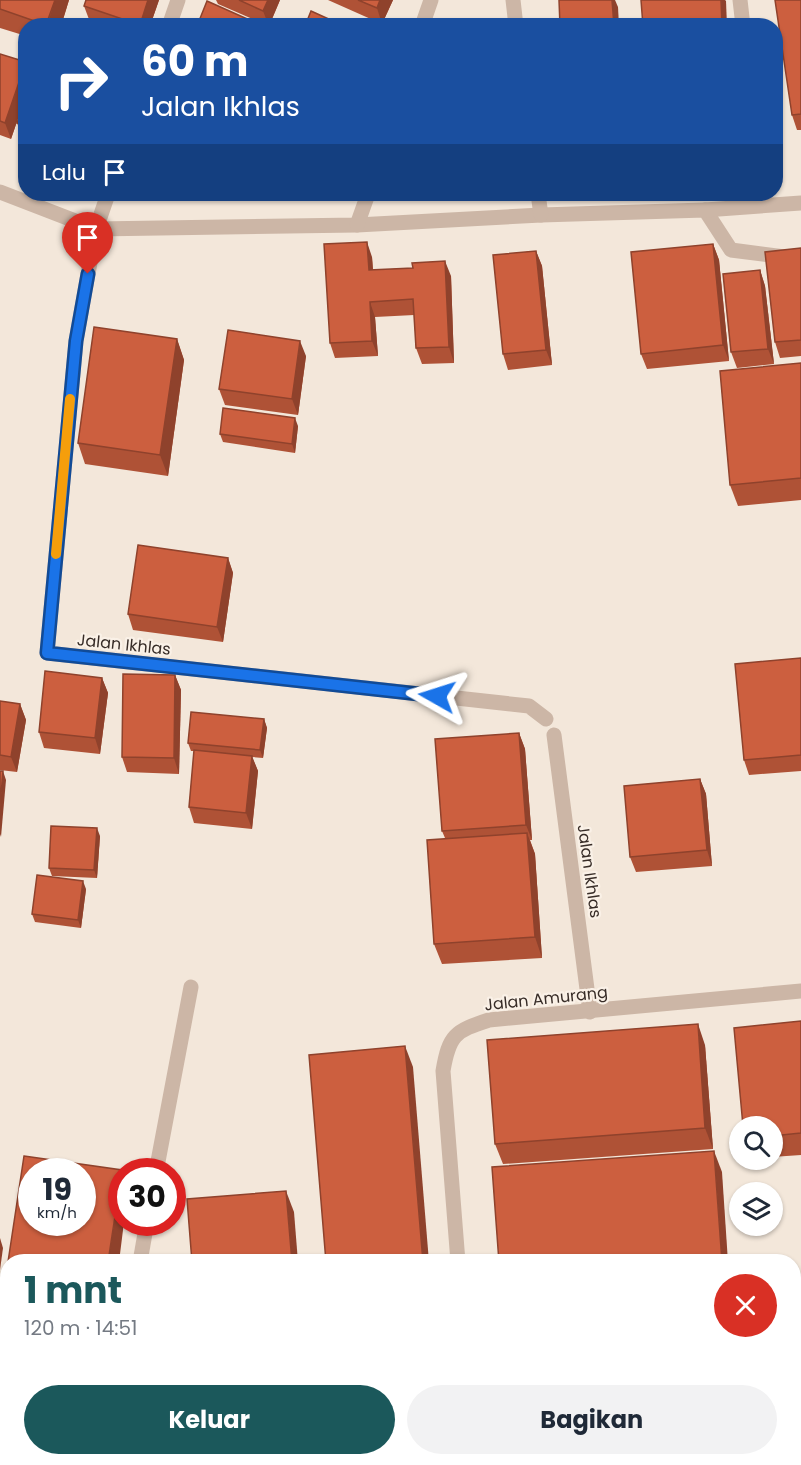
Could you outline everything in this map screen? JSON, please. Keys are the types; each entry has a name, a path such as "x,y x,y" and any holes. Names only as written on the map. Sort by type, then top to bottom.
{"street":[{"path":"172,18 178,0"},
{"path":"425,18 431,0"},
{"path":"513,0 515,18"},
{"path":"740,0 742,18"},
{"path":"0,192 18,199"},
{"path":"23,201 96,229 357,225 541,215 705,210 757,201"},
{"path":"96,229 106,201"},
{"path":"357,225 366,201"},
{"path":"539,201 541,215"},
{"path":"776,201 801,203"},
{"path":"705,210 731,250 801,259"},
{"name":"Jalan Ikhlas","path":"96,229 76,341 47,653 529,706 546,719"},
{"name":"Jalan Ikhlas","path":"554,735 590,1012"},
{"path":"159,1158 191,987"},
{"name":"Jalan Amurang","path":"457,1254 443,1071 447,1047 462,1029 489,1020 801,990"},
{"path":"141,1254 145,1236"}],"building":[{"path":"0,0 55,0 49,18 26,18 0,9"},
{"path":"86,0 148,0 142,18 119,18 84,6"},
{"path":"239,0 268,0 263,11"},
{"path":"358,0 380,0 377,8"},
{"path":"559,0 612,0 613,18 560,18"},
{"path":"641,0 721,0 722,18 642,18"},
{"path":"775,0 801,0 801,114 792,115 783,54 783,18 778,18"},
{"path":"207,1 245,18 200,18"},
{"path":"311,11 326,18 308,18"},
{"path":"0,54 18,60 18,85 5,123 0,121"},
{"path":"367,242 369,270 413,268 412,263 445,261 449,347 416,348 413,299 370,302 372,341 330,343 324,244"},
{"path":"713,244 723,345 641,354 631,252"},
{"path":"801,248 801,340 775,342 765,252"},
{"path":"536,251 546,350 503,354 493,255"},
{"path":"760,270 768,349 731,352 723,274"},
{"path":"94,327 177,339 160,455 78,443"},
{"path":"228,330 300,341 292,399 219,389"},
{"path":"801,363 801,478 730,485 720,371"},
{"path":"223,408 295,418 292,444 220,434"},
{"path":"138,545 228,558 217,627 128,614"},
{"path":"801,658 801,755 744,760 735,664"},
{"path":"45,671 102,678 95,738 39,732"},
{"path":"123,674 175,675 174,758 122,757"},
{"path":"0,701 20,704 11,757 0,755"},
{"path":"191,712 264,719 260,750 188,743"},
{"path":"519,733 526,825 442,831 435,739"},
{"path":"194,750 252,756 246,813 189,807"},
{"path":"0,771 3,771 0,806"},
{"path":"700,779 707,850 630,857 624,786"},
{"path":"51,826 97,828 94,870 49,868"},
{"path":"527,833 535,937 434,944 427,840"},
{"path":"37,875 83,881 78,920 32,914"},
{"path":"801,1021 801,1133 783,1135 783,1116 742,1116 734,1028"},
{"path":"698,1024 705,1128 495,1144 487,1040"},
{"path":"405,1046 422,1254 325,1254 309,1055"},
{"path":"714,1151 721,1254 498,1254 492,1167"},
{"path":"96,1166 108,1168 108,1236 112,1236 109,1254 9,1254 18,1196 18,1236 96,1236"},
{"path":"286,1191 291,1254 191,1254 187,1199"}],"slow traffic":[{"path":"56,554 70,399"}],"route":[{"path":"88,274 76,341 47,653 437,696"}]}
